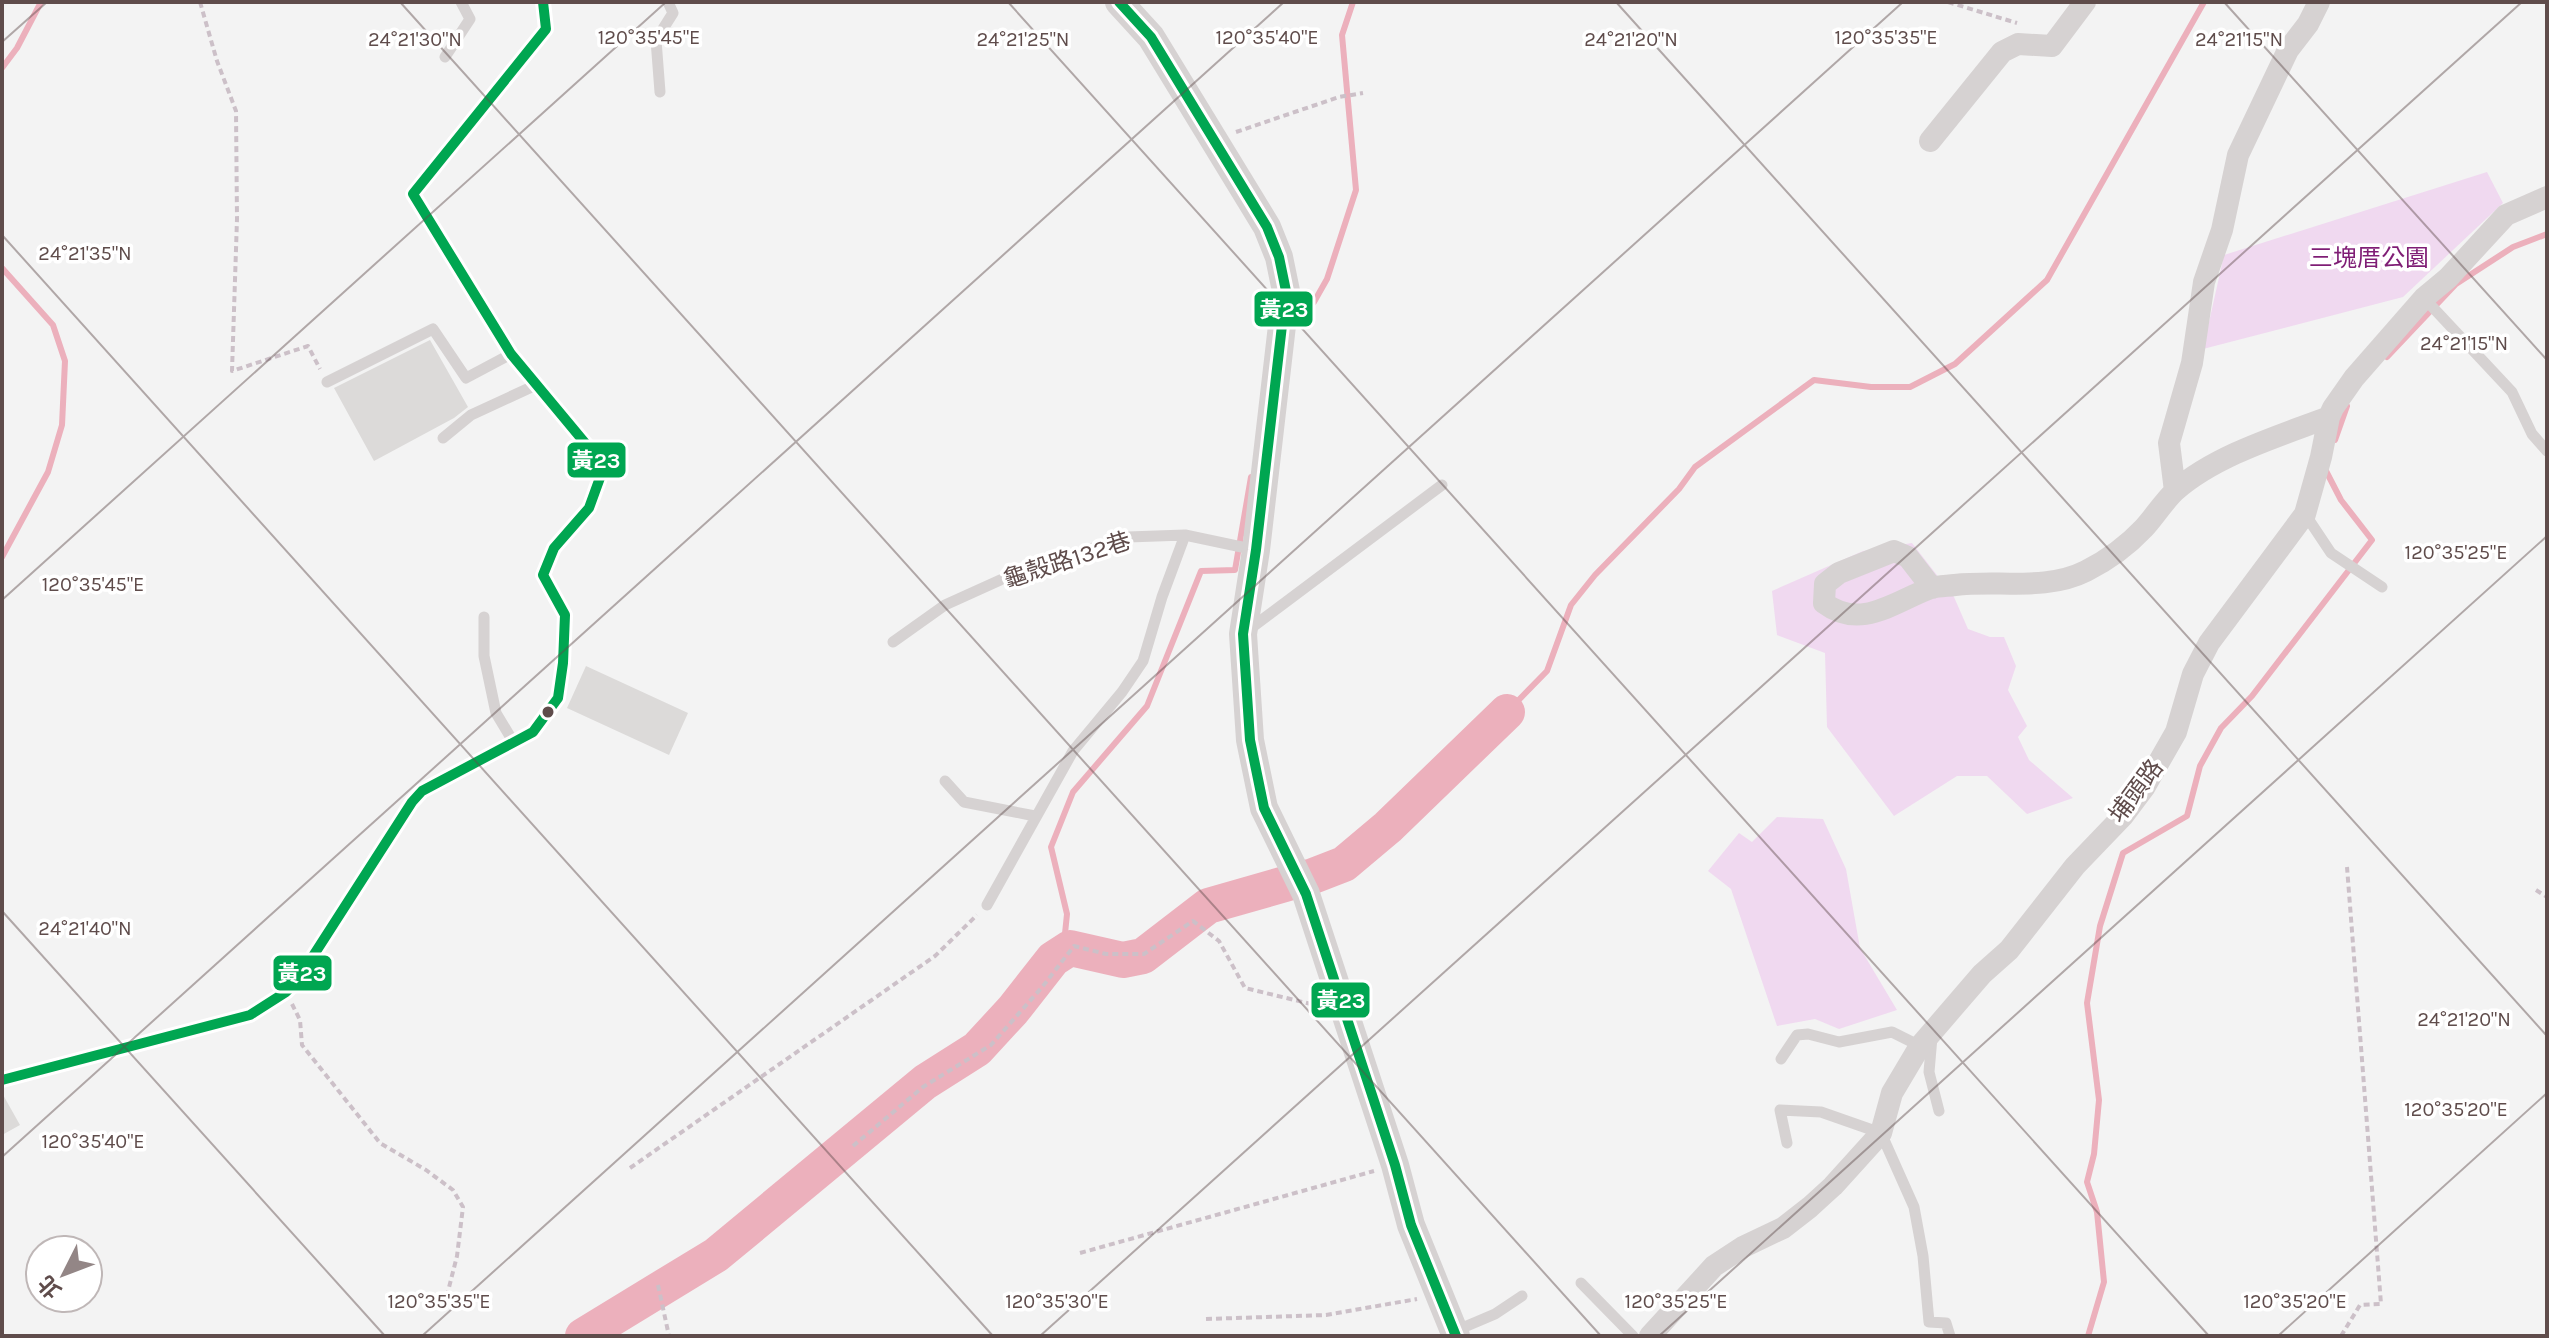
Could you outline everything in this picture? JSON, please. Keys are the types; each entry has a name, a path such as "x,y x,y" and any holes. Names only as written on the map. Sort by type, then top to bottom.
{"street":[{"path":"1119,2 1151,37 1267,227 1279,257 1286,291 1256,550 1243,634 1250,740 1264,808 1306,894 1395,1165 1411,1225 1455,1334"},
{"path":"1930,141 2002,52 2018,44 2052,46 2085,2"},
{"path":"2175,491 2169,443 2192,363 2204,282 2222,230 2238,155 2288,50 2308,24 2319,2"},
{"name":"埔頭路","path":"1650,1336 1714,1266 1743,1247 1783,1228 1810,1207 1881,1133 1892,1093 1926,1039 1982,974 2018,939 2075,866 2123,816 2144,788 2176,732 2193,674 2209,643 2305,514 2329,417 2354,378 2424,298 2448,278 2506,215 2547,197"},
{"path":"1932,588 1980,582 2061,582 2087,571 2121,550 2175,491 2196,476 2247,449 2329,417"}],"lane":[{"path":"445,57 470,19 461,2"},
{"path":"2,1080 250,1015 286,992 297,981 422,791 533,732 558,698 565,615 543,575 554,548 589,508 601,475 595,455 511,354 413,194 546,29 543,2"},
{"path":"660,92 656,40 673,13 668,2"},
{"path":"2424,298 2512,392 2532,434 2547,451"},
{"path":"327,382 433,329 466,378 511,354"},
{"path":"443,438 471,415 536,385"},
{"path":"1243,634 1442,485"},
{"path":"2305,514 2331,553 2382,587"},
{"path":"987,905 1073,751 1122,692 1143,661 1185,535"},
{"name":"龜殼路132巷","path":"893,642 945,605 1018,572 1128,537 1185,535 1256,550"},
{"path":"484,617 484,656 496,713 514,743"},
{"path":"945,781 964,802 1035,816"},
{"path":"1781,1059 1797,1035 1808,1034 1839,1042 1892,1032 1926,1039 1929,1072 1939,1111"},
{"path":"1787,1143 1780,1110 1821,1112 1881,1133 1914,1207 1923,1256 1929,1322 1946,1323 1950,1336"},
{"path":"1581,1283 1633,1336"},
{"path":"1455,1334 1522,1296"}],"path":[{"path":"200,2 236,111 237,219 232,371 308,346 327,382"},
{"path":"1948,2 2019,24 2018,44"},
{"path":"1214,139 1339,97 1363,93"},
{"path":"2341,1336 2360,1305 2381,1304 2347,867"},
{"path":"2536,890 2547,897"},
{"path":"630,1168 935,956 987,905"},
{"path":"853,1146 923,1087 991,1045 1074,946 1106,954 1144,954 1193,921 1219,941 1245,988 1311,1004 1341,995"},
{"path":"286,992 300,1020 302,1045 380,1143 453,1190 463,1207 457,1256 444,1307"},
{"path":"1080,1253 1395,1165"},
{"path":"658,1285 669,1336"},
{"path":"1206,1319 1326,1315 1439,1294"}],"green space":[{"name":"三塊厝公園","path":"2487,172 2503,203 2403,297 2203,349 2224,255"},
{"path":"1912,543 1954,597 1968,629 1990,637 2004,637 2016,666 2008,690 2027,726 2018,737 2029,760 2073,798 2027,814 1987,776 1957,776 1894,816 1827,727 1825,653 1777,635 1772,591 1863,551"},
{"path":"1777,817 1823,819 1846,869 1860,948 1897,1010 1839,1029 1815,1019 1777,1026 1731,889 1708,871 1739,833 1752,842"}],"building":[{"path":"430,340 468,407 454,418 374,461 334,388"},
{"path":"586,666 688,713 669,755 567,708"},
{"path":"2,1093 20,1125 2,1135"}],"waterway":[{"path":"2,68 17,48 41,2"},
{"path":"1291,327 1314,302 1327,279 1356,190 1342,35 1353,2"},
{"path":"1507,712 1547,671 1571,605 1595,575 1679,489 1695,467 1814,380 1871,387 1910,387 1955,364 2047,280 2204,2"},
{"path":"2387,357 2456,284 2513,247 2547,234"},
{"path":"2,268 53,325 65,361 62,425 48,472 2,557"},
{"path":"2335,440 2347,406"},
{"path":"2088,1336 2104,1282 2097,1212 2087,1182 2094,1154 2099,1100 2087,1003 2100,926 2123,853 2187,816 2200,766 2221,728 2252,696 2372,540 2341,500 2325,469"},
{"path":"1063,953 1067,914 1051,847 1073,792 1147,706 1201,571 1235,570 1251,477"},
{"path":"583,1336 716,1255 925,1082 977,1049 1053,959 1070,948 1123,960 1143,956 1208,906 1344,864 1388,827 1507,712"}],"transit line":[{"name":"黃23","path":"413,194 546,29 543,2"},
{"name":"黃23","path":"1119,2 1151,37 1267,227 1279,257 1286,291 1256,550 1243,634 1250,740 1264,808 1306,894 1395,1165 1411,1225 1456,1336"},
{"name":"黃23","path":"2,1080 250,1015 286,992 297,981 422,791 533,732 558,698 565,615 543,575 554,548 589,508 601,475 595,455 511,354 413,194"}]}
